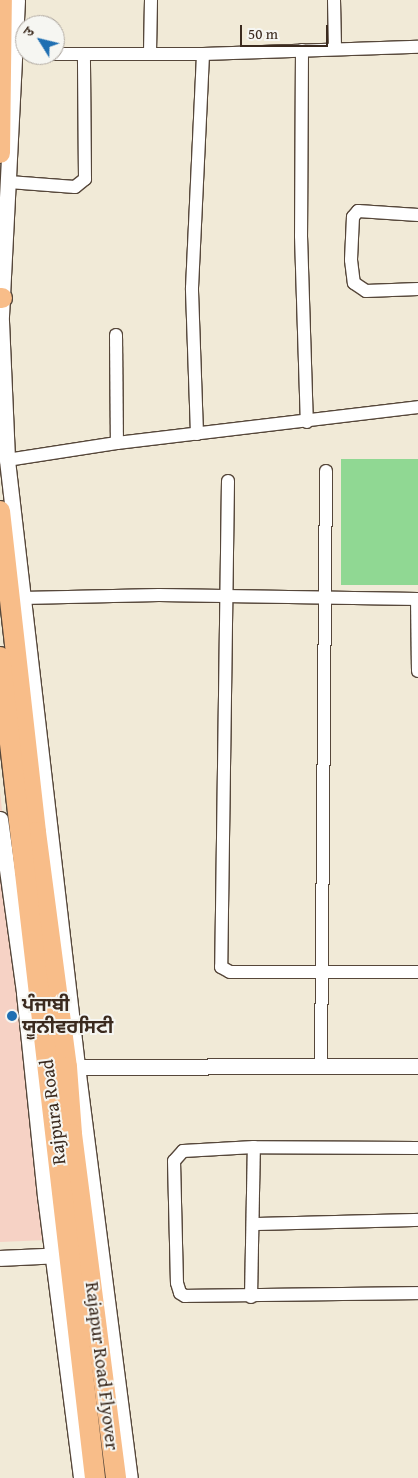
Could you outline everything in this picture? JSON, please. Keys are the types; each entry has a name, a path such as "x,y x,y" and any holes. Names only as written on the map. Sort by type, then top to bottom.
{"highway":[{"path":"0,153 2,0"},
{"name":"Rajpura Road","path":"0,511 72,1134 70,1254 95,1478"},
{"name":"Rajpura Road","path":"0,657 64,1067"},
{"name":"Rajapur Road Flyover","path":"70,1254 116,1478"}],"street":[{"path":"16,0 17,15"},
{"path":"150,52 152,0"},
{"path":"334,0 336,48"},
{"path":"65,54 150,52 204,54 336,48 418,47"},
{"path":"302,50 301,236 307,422"},
{"path":"9,182 75,187 85,180 84,54"},
{"path":"197,434 192,288 204,54"},
{"path":"19,65 1,298 7,460 22,598 64,1067 130,1478"},
{"path":"418,215 358,211 353,216 351,260 354,283 366,291 418,288"},
{"path":"116,336 117,443"},
{"path":"7,460 117,443 307,422 418,407"},
{"path":"321,1066 327,598 326,471"},
{"path":"228,481 228,596 221,967 230,972 418,972"},
{"path":"22,598 228,596 418,599 418,672"},
{"path":"0,819 24,993 70,1254 81,1478"},
{"path":"64,1067 418,1066"},
{"path":"251,1297 254,1147"},
{"path":"418,1148 254,1147 183,1151 174,1160 180,1292 194,1298 418,1294"},
{"path":"253,1224 418,1220"},
{"path":"0,1258 70,1254"}],"shaded area":[{"name":"ਪੰਜਾਬੀ ਯੂਨੀਵਰਸਿਟੀ","path":"0,791 47,1240 0,1242"}],"green space":[{"path":"341,459 418,459 418,585 341,585"}],"place":[{"name":"ਪੰਜਾਬੀ ਯੂਨੀਵਰਸਿਟੀ","path":"12,1016"}]}
